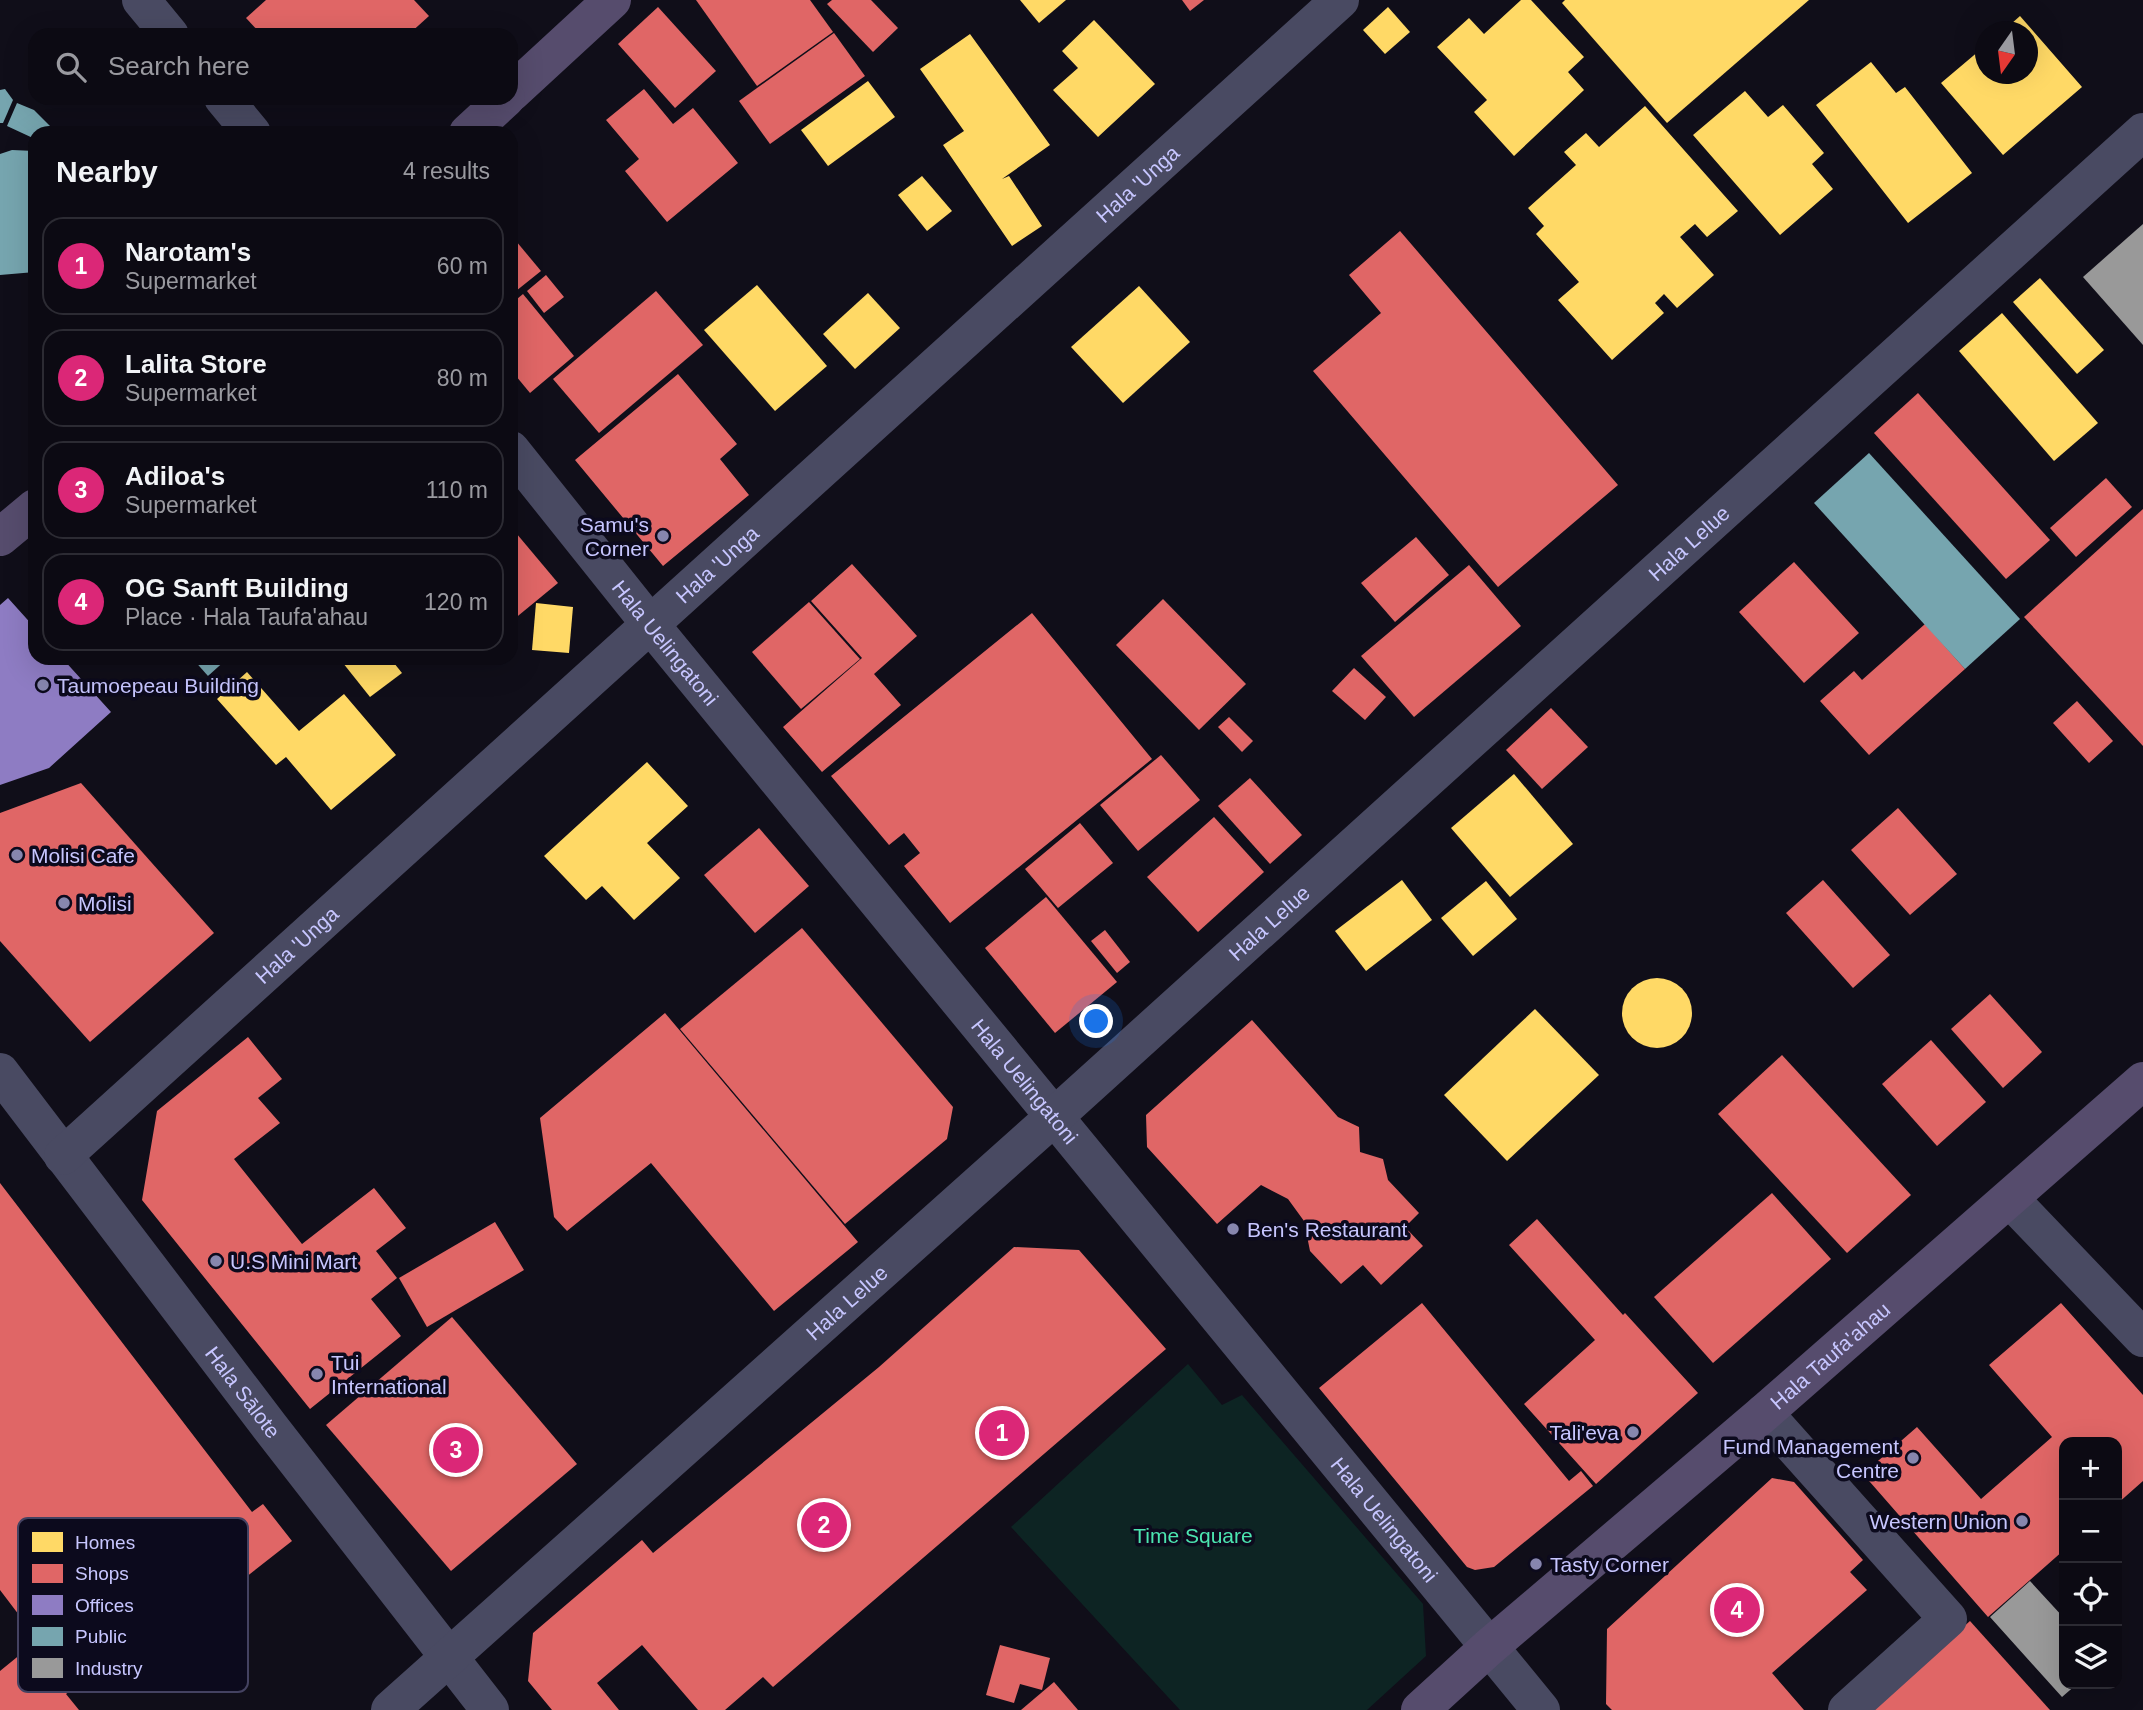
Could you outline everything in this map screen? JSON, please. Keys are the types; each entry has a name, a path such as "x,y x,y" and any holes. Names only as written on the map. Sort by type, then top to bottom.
{"main road":[{"path":"518,87 612,0"},
{"path":"476,126 498,105"},
{"path":"0,537 28,514"},
{"name":"Hala Taufa'ahau","path":"1420,1710 1488,1648 1764,1413 2143,1081"}],"street":[{"path":"141,0 164,28"},
{"name":"Hala 'Unga","path":"63,1156 1340,0"},
{"path":"229,105 246,126"},
{"name":"Hala Lelue","path":"390,1710 1055,1116 2143,132"},
{"name":"Hala Uelingatoni","path":"518,459 650,624 1541,1710"},
{"name":"Hala Sālote","path":"0,1072 490,1710"},
{"path":"2010,1199 2143,1338"},
{"path":"1764,1413 1948,1619 1847,1710"}],"green space":[{"name":"Time Square","path":"1188,1364 1222,1405 1242,1395 1423,1604 1426,1656 1367,1710 1180,1710 1011,1527"}],"building: Homes":[{"path":"1020,0 1066,0 1039,23"},
{"path":"1521,0 1531,0 1584,57 1568,72 1584,90 1514,156 1474,112 1487,100 1437,47 1469,18 1484,34"},
{"path":"1565,0 1809,0 1667,123 1562,3"},
{"path":"1388,7 1410,32 1385,54 1363,30"},
{"path":"1094,20 1155,84 1098,137 1053,90 1078,68 1062,51"},
{"path":"970,34 1050,145 1002,179 1009,176 1042,226 1012,246 943,145 964,131 920,69"},
{"path":"2038,37 2082,87 2003,155 1941,83 1975,54 1975,84 2038,84"},
{"path":"1871,62 1896,93 1905,87 1972,173 1908,223 1816,105"},
{"path":"868,81 895,117 828,166 801,130"},
{"path":"1745,91 1768,117 1783,105 1824,153 1812,164 1833,189 1780,235 1693,135"},
{"path":"1645,106 1738,211 1707,237 1695,224 1680,237 1714,275 1677,308 1664,294 1655,303 1664,313 1612,360 1558,300 1579,282 1536,234 1544,226 1528,208 1576,165 1564,152 1586,133 1599,147"},
{"path":"922,176 952,211 927,231 898,195"},
{"path":"2040,278 2104,350 2077,374 2013,302"},
{"path":"757,285 827,366 775,411 704,330"},
{"path":"1139,286 1190,342 1123,403 1071,347"},
{"path":"868,293 900,328 855,369 823,334"},
{"path":"2002,313 2098,423 2054,461 1959,351"},
{"path":"536,603 573,607 569,653 532,650"},
{"path":"345,665 396,665 402,673 370,697"},
{"path":"247,672 299,731 344,694 396,755 331,810 286,757 276,765 217,699"},
{"path":"647,762 688,806 647,843 680,878 634,920 602,886 586,900 544,856"},
{"path":"1514,774 1573,844 1510,897 1451,828"},
{"path":"1402,880 1432,920 1366,971 1335,931"},
{"path":"1486,881 1517,919 1473,956 1441,918"},
{"path":"1657,978 1682,988 1692,1013 1682,1038 1657,1048 1632,1038 1622,1013 1632,988"},
{"path":"1535,1009 1599,1075 1507,1161 1444,1095"}],"building: Shops":[{"path":"266,0 414,0 429,16 416,28 255,28 246,18"},
{"path":"696,0 810,0 833,32 757,86"},
{"path":"832,0 871,0 898,28 873,52 827,4"},
{"path":"1182,0 1204,0 1190,11"},
{"path":"658,7 716,71 675,108 618,44"},
{"path":"834,33 865,76 770,144 739,101"},
{"path":"644,89 673,124 693,108 738,163 667,222 625,171 639,159 606,120"},
{"path":"1400,231 1618,485 1498,587 1313,371 1381,313 1349,275"},
{"path":"518,243 541,271 518,289"},
{"path":"546,275 564,297 544,313 527,291"},
{"path":"656,291 703,345 599,433 553,379"},
{"path":"523,294 574,356 530,393 518,378 518,298"},
{"path":"678,374 737,444 720,459 749,495 663,566 575,460"},
{"path":"1918,393 2050,540 2006,579 1874,433"},
{"path":"2106,478 2132,507 2076,557 2050,528"},
{"path":"2143,509 2143,746 2024,617"},
{"path":"518,535 558,583 518,616"},
{"path":"1416,537 1449,575 1395,622 1361,583"},
{"path":"1794,562 1859,633 1804,683 1739,612"},
{"path":"852,564 917,636 874,674 901,705 822,772 783,727 862,658 811,601"},
{"path":"1469,565 1521,626 1414,717 1361,656"},
{"path":"1163,599 1246,684 1199,730 1116,645"},
{"path":"809,602 860,659 801,709 752,652"},
{"path":"1032,613 1152,759 950,923 904,866 920,853 904,833 889,845 831,776"},
{"path":"1925,624 1965,669 1869,755 1820,701 1854,671 1862,680"},
{"path":"1354,668 1386,697 1365,720 1332,691"},
{"path":"2077,701 2113,741 2089,763 2053,723"},
{"path":"1551,708 1588,747 1542,789 1506,750"},
{"path":"1229,717 1253,741 1242,752 1218,727"},
{"path":"1161,755 1200,800 1138,851 1100,805"},
{"path":"1250,778 1302,835 1270,864 1218,806"},
{"path":"81,783 214,933 90,1042 0,941 0,813"},
{"path":"1898,808 1957,874 1910,915 1851,850"},
{"path":"1214,817 1264,872 1198,932 1147,877"},
{"path":"1080,823 1113,863 1058,908 1025,869"},
{"path":"759,828 809,886 755,933 704,875"},
{"path":"1823,880 1890,955 1853,988 1786,913"},
{"path":"1046,897 1117,982 1055,1033 985,948"},
{"path":"802,928 953,1107 947,1139 845,1224 680,1029"},
{"path":"1105,930 1130,962 1117,973 1091,941"},
{"path":"1990,994 2042,1052 2003,1088 1951,1029"},
{"path":"665,1013 858,1242 774,1311 651,1163 567,1231 554,1217 540,1118"},
{"path":"1252,1020 1338,1117 1359,1127 1360,1152 1383,1159 1388,1180 1419,1213 1405,1227 1423,1246 1381,1285 1363,1265 1341,1284 1310,1251 1304,1221 1288,1199 1261,1185 1217,1224 1147,1147 1146,1115"},
{"path":"248,1037 282,1079 258,1098 280,1123 234,1159 302,1244 374,1188 406,1228 376,1251 397,1278 371,1299 401,1336 310,1409 142,1200 157,1111"},
{"path":"1931,1040 1986,1102 1937,1146 1882,1084"},
{"path":"1782,1055 1911,1195 1847,1253 1718,1114"},
{"path":"0,1183 252,1512 263,1504 292,1541 248,1576 248,1518 18,1518 18,1614 0,1590"},
{"path":"1772,1193 1831,1259 1713,1363 1654,1297"},
{"path":"1537,1219 1698,1393 1596,1484 1524,1404 1595,1340 1509,1245"},
{"path":"495,1222 524,1270 427,1327 399,1278"},
{"path":"1014,1247 1079,1250 1166,1349 773,1687 763,1677 725,1710 698,1710 642,1645 597,1683 619,1710 552,1710 528,1681 533,1633 642,1540 653,1553 879,1367"},
{"path":"1422,1303 1569,1481 1581,1471 1593,1486 1494,1567 1475,1570 1467,1567 1319,1388"},
{"name":"Fund Management Centre","path":"2061,1303 2143,1395 2143,1481 2122,1500 2122,1437 2059,1437 2059,1554 1988,1617 1863,1474 1917,1427 1981,1499 2052,1437 1989,1365"},
{"path":"452,1317 577,1464 451,1571 326,1425"},
{"path":"1772,1478 1794,1482 1863,1560 1850,1572 1867,1590 1772,1673 1804,1710 1612,1710 1606,1704 1607,1629"},
{"path":"1970,1621 2050,1710 1869,1710"},
{"path":"1000,1645 1050,1658 1042,1690 1020,1684 1014,1703 986,1695"},
{"path":"18,1656 18,1692 69,1692 66,1694 79,1710 0,1710 0,1671"},
{"path":"1054,1682 1078,1710 1021,1710"}],"building: Offices":[{"name":"Taumoepeau Building","path":"8,598 28,620 28,665 68,665 111,712 49,768 0,785 0,605"}],"building: Public":[{"path":"5,89 13,100 3,123 0,123 0,90"},
{"path":"17,103 34,110 50,126 28,126 28,136 7,126"},
{"path":"12,150 28,151 28,273 0,275 0,154"},
{"path":"1869,453 2020,619 1965,669 1814,503"},
{"path":"198,665 220,665 208,676"}],"building: Industry":[{"path":"2143,224 2143,345 2083,277"},
{"path":"2030,1581 2059,1613 2059,1689 2071,1689 2062,1697 1990,1617"}],"place":[{"name":"Samu's Corner","path":"663,536"},
{"name":"Taumoepeau Building","path":"43,685"},
{"name":"Molisi Cafe","path":"17,855"},
{"name":"Molisi","path":"64,903"},
{"name":"Ben's Restaurant","path":"1233,1229"},
{"name":"U.S Mini Mart","path":"216,1261"},
{"name":"Tui International","path":"317,1374"},
{"name":"Tali'eva","path":"1633,1432"},
{"name":"Narotam's","path":"1002,1433"},
{"name":"Adiloa's","path":"456,1450"},
{"name":"Fund Management Centre","path":"1913,1458"},
{"name":"Western Union","path":"2022,1521"},
{"name":"Lalita Store","path":"824,1525"},
{"name":"Tasty Corner","path":"1536,1564"},
{"name":"OG Sanft Building","path":"1737,1610"}]}
